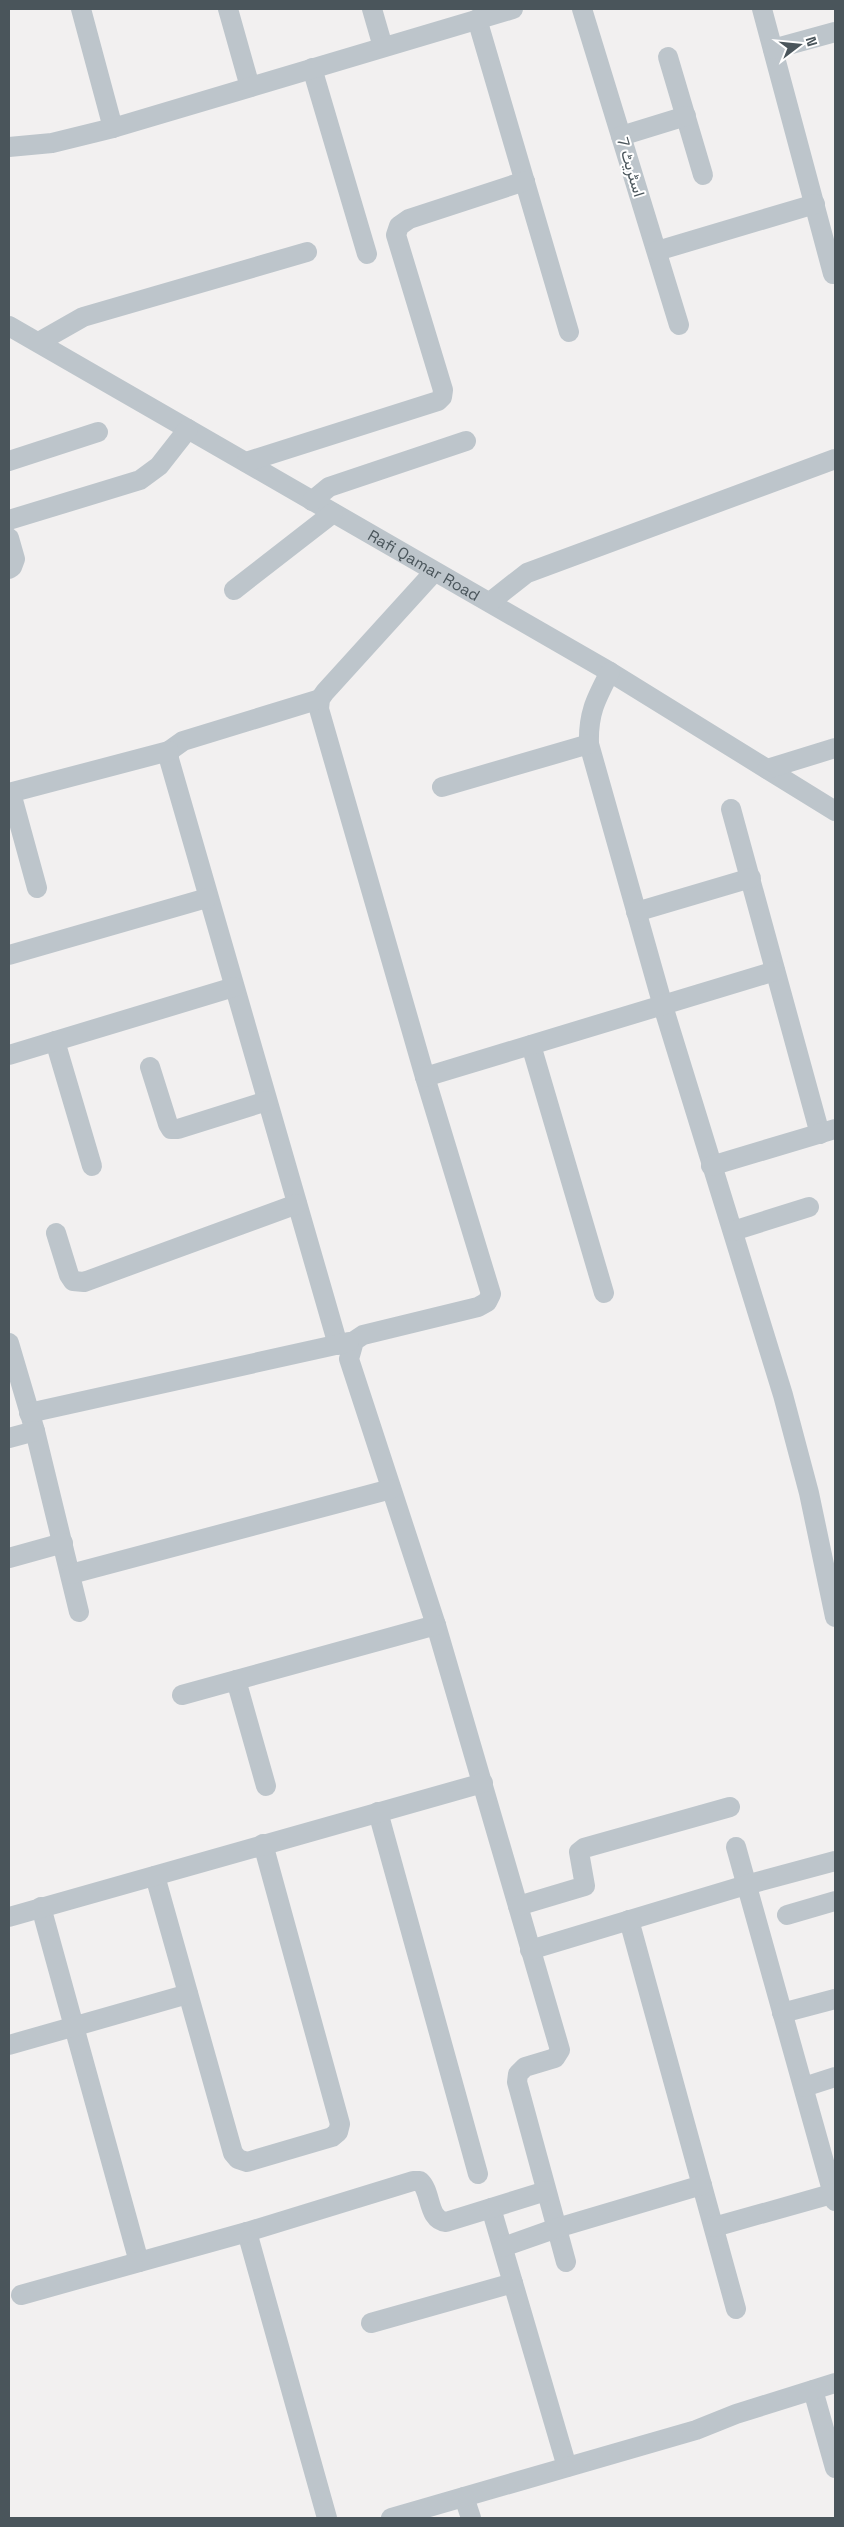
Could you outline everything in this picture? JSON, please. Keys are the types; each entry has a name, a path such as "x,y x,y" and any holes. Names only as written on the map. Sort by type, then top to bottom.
{"street":[{"path":"81,9 113,128"},
{"path":"228,9 250,87"},
{"path":"372,9 382,47"},
{"path":"9,147 52,143 113,128 514,9"},
{"name":"اسٹریٹ 7","path":"582,9 679,325"},
{"path":"762,9 833,274"},
{"path":"477,19 569,332"},
{"path":"773,49 835,32"},
{"path":"668,57 703,175"},
{"path":"312,68 367,254"},
{"path":"621,136 686,116"},
{"path":"246,462 438,401 442,397 443,390 396,235 399,226 408,219 525,181"},
{"path":"657,252 814,204"},
{"path":"39,342 83,317 307,252"},
{"name":"Rafi Qamar Road","path":"9,326 610,672 835,811"},
{"path":"9,520 140,480 159,466 188,428"},
{"path":"9,461 98,432"},
{"path":"312,500 329,487 466,441"},
{"path":"490,602 526,573 835,459"},
{"path":"234,590 334,513"},
{"path":"9,538 15,559 12,567 9,569"},
{"path":"37,888 10,793 169,751 183,741 320,699 434,572"},
{"path":"610,672 593,705 588,724 589,744 663,1006 783,1395 809,1493 835,1618"},
{"path":"9,1438 32,1422 346,1343 374,1330 478,1307 487,1302 491,1294 425,1077 319,708 320,699"},
{"path":"442,787 589,744"},
{"path":"767,769 835,748"},
{"path":"169,751 171,768 207,898 297,1204 346,1343 351,1371 436,1625 560,2050 555,2058 525,2067 518,2074 517,2082 566,2262"},
{"path":"712,1166 828,1131 775,972 731,808"},
{"path":"636,912 751,878"},
{"path":"9,955 207,898"},
{"path":"425,1077 775,972"},
{"path":"9,1055 234,987"},
{"path":"55,1041 92,1166"},
{"path":"532,1045 604,1293"},
{"path":"150,1067 168,1124 172,1129 178,1129 267,1101"},
{"path":"56,1233 72,1281 84,1282 297,1204"},
{"path":"732,1231 809,1207"},
{"path":"9,1343 32,1422 79,1612"},
{"path":"71,1574 391,1489"},
{"path":"9,1558 63,1543"},
{"path":"182,1695 436,1625"},
{"path":"236,1680 266,1786"},
{"path":"9,1916 483,1783"},
{"path":"518,1906 585,1886 578,1857 579,1852 584,1848 730,1807"},
{"path":"378,1812 478,2174"},
{"path":"155,1876 233,2153 238,2159 247,2162 332,2137 338,2132 340,2124 263,1844"},
{"path":"714,2227 835,2196 736,1847"},
{"path":"530,1950 746,1885 835,1861"},
{"path":"787,1915 835,1901"},
{"path":"42,1907 140,2262"},
{"path":"629,1920 736,2309"},
{"path":"9,2045 188,1994"},
{"path":"782,2013 835,1999"},
{"path":"804,2087 835,2077"},
{"path":"21,2295 247,2232 412,2181 420,2181 426,2186 434,2216 439,2221 446,2222 546,2191"},
{"path":"503,2246 557,2228 702,2186"},
{"path":"491,2208 567,2467"},
{"path":"247,2232 327,2518"},
{"path":"371,2323 513,2283"},
{"path":"390,2518 696,2430 736,2414 835,2382"},
{"path":"813,2390 835,2468"},
{"path":"464,2497 471,2518"}]}
